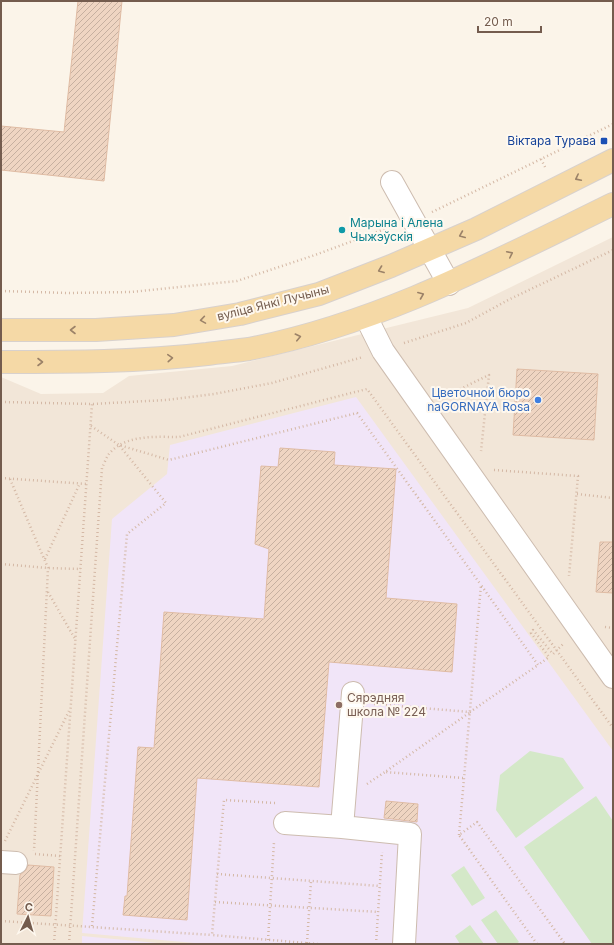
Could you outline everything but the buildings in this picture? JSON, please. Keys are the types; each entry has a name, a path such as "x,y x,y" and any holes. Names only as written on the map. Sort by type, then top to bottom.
{"main road":[{"name":"вуліца Янкі Лучыны","path":"1,330 96,330 174,325 240,314 319,294 391,266 476,229 613,160"},
{"path":"1,362 93,362 173,358 240,350 318,332 366,317 450,284 613,204"}],"street":[{"path":"392,182 450,284"},
{"path":"366,317 382,351 613,677"},
{"path":"342,827 353,698"},
{"path":"279,822 410,834 404,944"}],"path":[{"path":"430,213 613,124"},
{"path":"1,291 69,294 131,292 237,282 386,229"},
{"path":"441,401 443,397 489,375 481,454"},
{"path":"69,944 102,468 109,454 119,446 138,438 179,437 366,389 613,728"},
{"path":"54,944 92,404"},
{"path":"119,446 169,460 357,413 538,665"},
{"path":"90,426 119,446 166,503 127,534 92,926"},
{"path":"487,470 578,476 569,577"},
{"path":"1,478 86,484"},
{"path":"10,479 48,568 37,776 14,855"},
{"path":"45,560 80,484"},
{"path":"577,494 613,498"},
{"path":"1,564 80,569"},
{"path":"481,585 459,835 536,944"},
{"path":"47,591 75,640"},
{"path":"549,657 530,633 533,630 553,654"},
{"path":"344,799 538,665 553,654 571,636 581,632"},
{"path":"353,698 470,712"},
{"path":"14,855 37,776 70,709"},
{"path":"385,772 464,778"},
{"path":"212,935 224,800 279,822 272,878 268,940"},
{"path":"459,835 477,822 565,944"},
{"path":"376,944 383,832"},
{"path":"217,874 380,886"},
{"path":"307,943 311,881"},
{"path":"215,902 378,912"},
{"path":"1,921 92,926 318,944"}],"shaded area":[{"name":"Сярэдняя школа № 224","path":"613,237 613,944 1,944 1,377 41,394 103,393 129,376 232,366 468,308"},
{"name":"Сярэдняя школа № 224","path":"356,397 613,751 613,944 206,944 82,933 112,519 167,474 170,445"},
{"path":"82,936 168,944 82,944"}],"green space":[{"path":"530,751 563,758 584,788 516,838 496,810 500,775"},
{"path":"596,796 613,821 613,944 592,944 524,847"},
{"path":"464,866 485,898 472,906 451,875"},
{"path":"496,910 519,942 516,944 498,944 481,920"},
{"path":"470,925 484,944 460,944 455,936"}],"place":[{"name":"Віктара Турава","path":"604,141"},
{"name":"Марына і Алена Чыжэўскія","path":"342,230"},
{"name":"Цветочной бюро naGORNAYA Rosa","path":"538,400"},
{"name":"Сярэдняя школа № 224","path":"339,705"}]}
